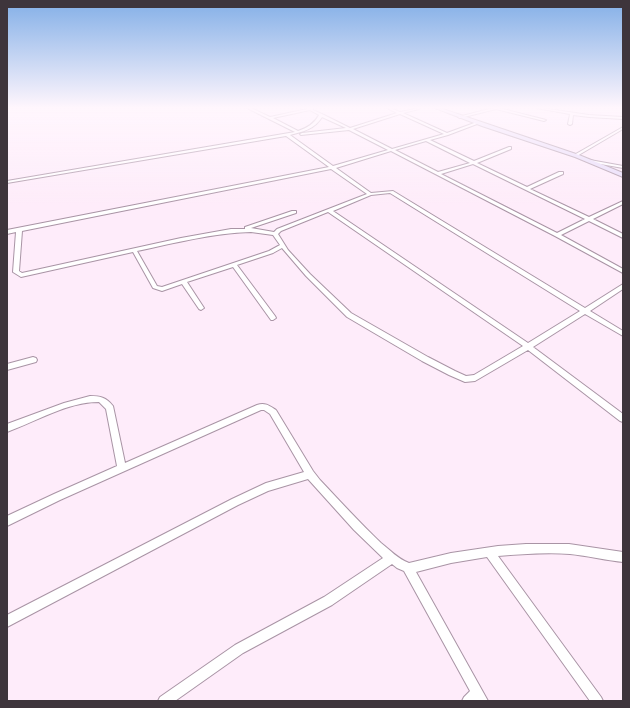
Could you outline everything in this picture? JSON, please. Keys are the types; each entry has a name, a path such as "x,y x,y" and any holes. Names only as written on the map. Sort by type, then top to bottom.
{"street":[{"path":"7,182 252,141"},
{"path":"296,141 370,194"},
{"path":"374,141 557,235 623,271"},
{"path":"7,232 333,167 424,141"},
{"path":"429,141 623,236"},
{"path":"532,141 576,155 623,175"},
{"path":"576,155 600,141"},
{"path":"437,174 473,163 510,148"},
{"path":"590,161 623,167"},
{"path":"526,189 561,173"},
{"path":"275,234 279,230 370,194 385,191 396,193 511,266 586,310 623,334"},
{"path":"557,235 623,202"},
{"path":"330,211 529,347 623,419"},
{"path":"19,230 16,272 21,276 134,250 244,230 294,212"},
{"path":"244,230 275,234"},
{"path":"275,234 282,246 308,275 349,315 425,359 460,377 469,379 475,378 529,347 623,286"},
{"path":"134,250 158,288 167,288 272,252 282,246"},
{"path":"234,265 273,318"},
{"path":"184,282 201,308"},
{"path":"7,367 33,360"},
{"path":"7,428 86,399 100,399 106,402 110,408 122,468"},
{"path":"7,521 254,409 265,407 273,412 310,474 321,488 392,558 408,568 480,697 468,701"},
{"path":"7,621 235,502 266,488 310,474"},
{"path":"408,568 456,556 533,549 568,549 623,557"},
{"path":"490,553 597,701"},
{"path":"164,701 239,649 328,601 392,558"}]}
